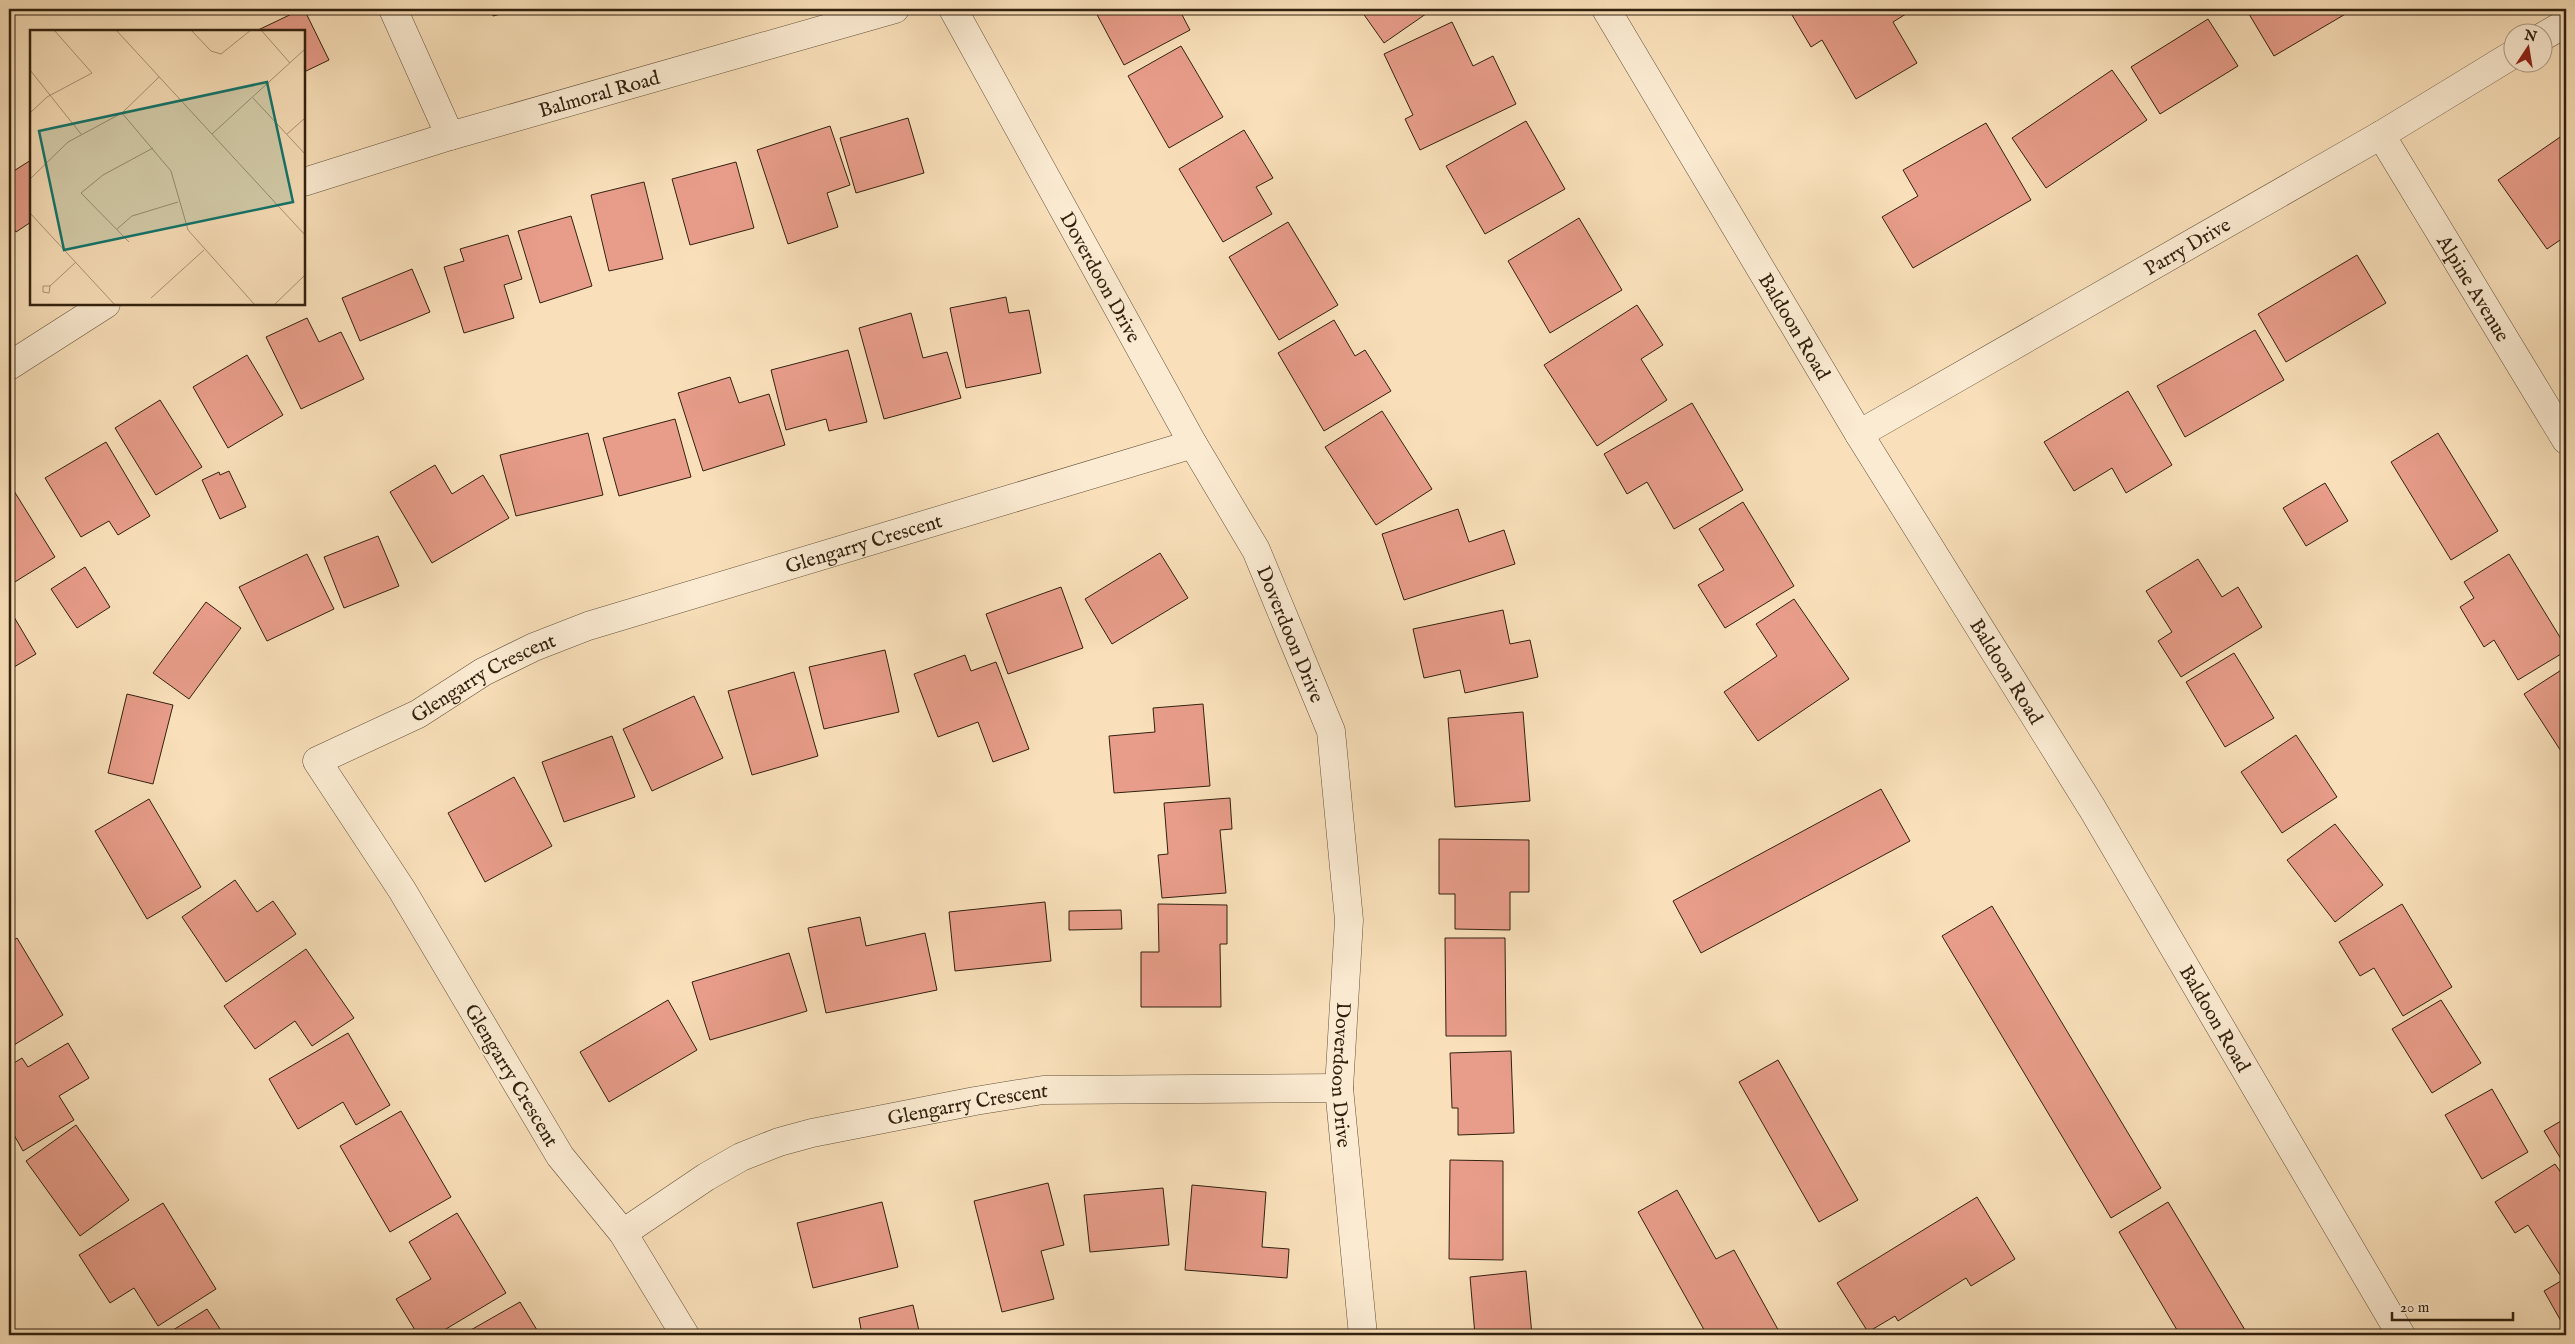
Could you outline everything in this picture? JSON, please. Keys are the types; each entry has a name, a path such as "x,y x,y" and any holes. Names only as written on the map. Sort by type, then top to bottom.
{"street":[{"path":"392,9 450,136"},
{"name":"Balmoral Road","path":"305,182 450,136 895,9"},
{"name":"Doverdoon Drive","path":"953,9 1193,444 1256,550 1331,731 1349,920 1340,1088 1363,1335"},
{"name":"Baldoon Road","path":"1606,9 1859,434 2092,808 2401,1335"},
{"path":"2552,31 2566,22"},
{"name":"Parry Drive","path":"1859,434 2381,135 2502,61"},
{"name":"Alpine Avenue","path":"2381,135 2566,440"},
{"path":"9,366 104,305"},
{"name":"Glengarry Crescent","path":"685,1335 623,1234 560,1156 402,890 318,762 418,714 483,672 534,647 588,626 1193,444"},
{"name":"Glengarry Crescent","path":"623,1234 706,1177 741,1157 779,1142 812,1133 974,1100 1043,1090 1340,1088"}],"building":[{"path":"304,9 329,60 305,72 305,30 258,30"},
{"path":"491,9 520,9 493,16"},
{"path":"1094,9 1179,9 1190,30 1124,65"},
{"path":"1360,9 1433,9 1384,43"},
{"path":"1803,9 1914,9 1893,22 1917,63 1856,99 1822,40 1811,47 1792,15"},
{"path":"2246,9 2354,9 2274,56"},
{"path":"2208,19 2238,66 2160,114 2131,67"},
{"path":"1452,22 1473,66 1493,56 1516,104 1420,150 1405,119 1413,115 1384,54"},
{"path":"1181,46 1223,117 1169,148 1128,76"},
{"path":"2112,70 2147,120 2046,188 2012,138"},
{"path":"908,118 924,173 856,193 840,138"},
{"path":"1526,121 1565,189 1485,234 1446,166"},
{"path":"1986,123 2031,200 1913,268 1882,217 1918,196 1903,170"},
{"path":"830,126 850,185 827,193 838,227 788,244 757,150"},
{"path":"1244,130 1273,178 1256,187 1272,214 1223,242 1179,169"},
{"path":"2566,133 2566,236 2547,249 2498,180"},
{"path":"30,161 30,223 16,232 9,221 9,174"},
{"path":"736,162 754,228 690,245 672,179"},
{"path":"644,182 663,259 609,271 591,195"},
{"path":"571,216 592,286 540,303 518,231"},
{"path":"1579,218 1622,290 1550,333 1508,261"},
{"path":"1288,222 1338,305 1279,340 1229,257"},
{"path":"508,235 522,279 504,285 514,318 464,333 444,267 464,261 460,249"},
{"path":"2357,255 2386,303 2286,362 2258,314"},
{"path":"412,269 430,312 360,341 342,298"},
{"path":"1006,297 1009,313 1029,310 1041,373 966,388 950,308"},
{"path":"1637,305 1663,345 1641,359 1667,400 1597,446 1544,365"},
{"path":"911,313 923,358 947,352 961,398 884,419 859,328"},
{"path":"307,318 319,342 341,332 364,379 301,409 266,337"},
{"path":"1334,320 1355,356 1365,350 1391,391 1324,431 1278,353"},
{"path":"2255,330 2284,380 2185,437 2157,386"},
{"path":"848,350 867,422 829,431 826,419 786,430 771,370"},
{"path":"247,355 283,415 228,448 193,387"},
{"path":"730,377 739,403 769,394 785,445 703,471 678,393"},
{"path":"2128,391 2172,465 2126,493 2112,468 2074,491 2044,442"},
{"path":"160,400 202,467 156,495 115,428"},
{"path":"1692,403 1743,490 1674,529 1647,482 1627,494 1604,454"},
{"path":"1382,411 1432,489 1376,525 1325,447"},
{"path":"675,419 691,477 619,496 603,438"},
{"path":"588,433 603,495 516,516 500,455"},
{"path":"2438,433 2498,531 2451,560 2391,462"},
{"path":"106,442 150,516 118,535 109,521 81,537 45,478"},
{"path":"435,465 452,494 483,475 509,518 432,563 390,492"},
{"path":"229,471 246,507 220,519 202,480 219,472 220,475"},
{"path":"2325,483 2348,521 2306,546 2283,508"},
{"path":"14,491 55,557 10,585 9,494"},
{"path":"1743,502 1794,586 1725,628 1698,585 1724,570 1699,529"},
{"path":"1458,509 1469,542 1504,530 1515,564 1404,600 1382,534"},
{"path":"378,536 399,586 344,608 324,557"},
{"path":"1160,553 1188,598 1112,644 1085,599"},
{"path":"307,554 334,609 267,641 239,587"},
{"path":"2509,554 2566,647 2566,651 2518,680 2494,640 2484,647 2460,607 2474,598 2464,582"},
{"path":"2198,559 2222,597 2238,587 2262,627 2181,677 2158,641 2172,632 2146,591"},
{"path":"85,567 110,607 77,628 51,589"},
{"path":"1061,587 1083,648 1008,674 986,614"},
{"path":"1794,599 1849,679 1758,741 1724,692 1777,656 1756,624"},
{"path":"206,602 241,628 189,699 153,673"},
{"path":"1503,610 1510,644 1530,640 1538,677 1465,693 1460,670 1424,678 1413,629"},
{"path":"14,617 36,654 9,670 9,620"},
{"path":"885,650 899,712 824,729 809,667"},
{"path":"2234,653 2274,718 2225,747 2186,682"},
{"path":"965,655 971,671 996,662 1029,749 993,762 978,722 938,737 914,674"},
{"path":"2566,667 2566,759 2524,694"},
{"path":"794,672 818,756 752,775 728,691"},
{"path":"127,694 173,705 153,784 108,773"},
{"path":"694,696 723,758 652,791 623,729"},
{"path":"1203,704 1210,786 1114,793 1109,736 1155,732 1153,708"},
{"path":"1523,712 1530,801 1455,807 1448,718"},
{"path":"2296,735 2337,797 2282,833 2241,772"},
{"path":"612,736 635,797 564,822 542,762"},
{"path":"514,777 552,846 485,882 448,813"},
{"path":"1881,789 1910,841 1701,953 1673,901"},
{"path":"1230,798 1232,829 1220,830 1226,893 1162,898 1158,855 1168,854 1164,803"},
{"path":"149,799 201,887 147,919 95,831"},
{"path":"2335,824 2383,885 2335,922 2287,860"},
{"path":"1439,839 1529,840 1529,892 1510,892 1510,930 1455,929 1455,894 1439,894"},
{"path":"235,880 257,912 273,901 296,934 226,982 182,917"},
{"path":"1045,902 1051,961 955,971 949,912"},
{"path":"1158,904 1227,905 1227,944 1220,944 1221,1007 1141,1007 1141,952 1159,952"},
{"path":"2402,904 2452,987 2403,1016 2374,968 2360,976 2339,942"},
{"path":"1992,906 2161,1188 2111,1218 1942,936"},
{"path":"1121,910 1122,929 1069,930 1069,911"},
{"path":"860,917 866,946 925,933 937,990 826,1013 808,928"},
{"path":"17,938 63,1015 9,1048 9,943"},
{"path":"1445,938 1505,938 1506,1036 1446,1036"},
{"path":"306,949 354,1018 312,1046 295,1021 255,1049 224,1006"},
{"path":"789,953 807,1011 710,1040 692,982"},
{"path":"668,1000 697,1050 609,1102 580,1052"},
{"path":"2441,1000 2481,1063 2432,1093 2392,1029"},
{"path":"348,1033 390,1105 356,1125 343,1102 298,1129 269,1079"},
{"path":"68,1043 89,1078 59,1096 74,1120 23,1151 9,1126 9,1066 22,1058 28,1067"},
{"path":"1511,1051 1514,1133 1458,1135 1458,1108 1452,1108 1450,1053"},
{"path":"1778,1060 1858,1200 1819,1222 1739,1082"},
{"path":"2492,1089 2528,1152 2482,1179 2445,1115"},
{"path":"401,1111 451,1197 390,1232 340,1146"},
{"path":"2566,1118 2566,1156 2561,1159 2544,1131"},
{"path":"76,1125 129,1200 80,1236 26,1161"},
{"path":"1450,1160 1503,1161 1503,1260 1449,1259"},
{"path":"2555,1164 2566,1180 2566,1270 2560,1275 2528,1225 2515,1233 2495,1202"},
{"path":"1048,1183 1064,1245 1041,1251 1054,1299 1002,1312 974,1201"},
{"path":"1192,1185 1266,1192 1262,1247 1289,1249 1287,1278 1185,1270"},
{"path":"1163,1188 1169,1245 1090,1252 1084,1195"},
{"path":"1677,1190 1716,1259 1734,1250 1781,1335 1707,1335 1638,1212"},
{"path":"1977,1197 2015,1259 1971,1286 1966,1278 1898,1321 1895,1316 1868,1332 1837,1283"},
{"path":"882,1202 898,1267 813,1288 797,1223"},
{"path":"2168,1202 2248,1335 2180,1335 2119,1232"},
{"path":"163,1203 216,1289 158,1326 134,1288 110,1303 79,1255"},
{"path":"457,1213 506,1293 436,1335 418,1335 396,1299 431,1279 409,1242"},
{"path":"1526,1271 1532,1335 1475,1335 1470,1277"},
{"path":"2566,1278 2566,1330 2544,1291"},
{"path":"520,1302 540,1335 462,1335"},
{"path":"913,1305 920,1335 862,1335 859,1318"},
{"path":"207,1309 224,1335 165,1335"}]}
